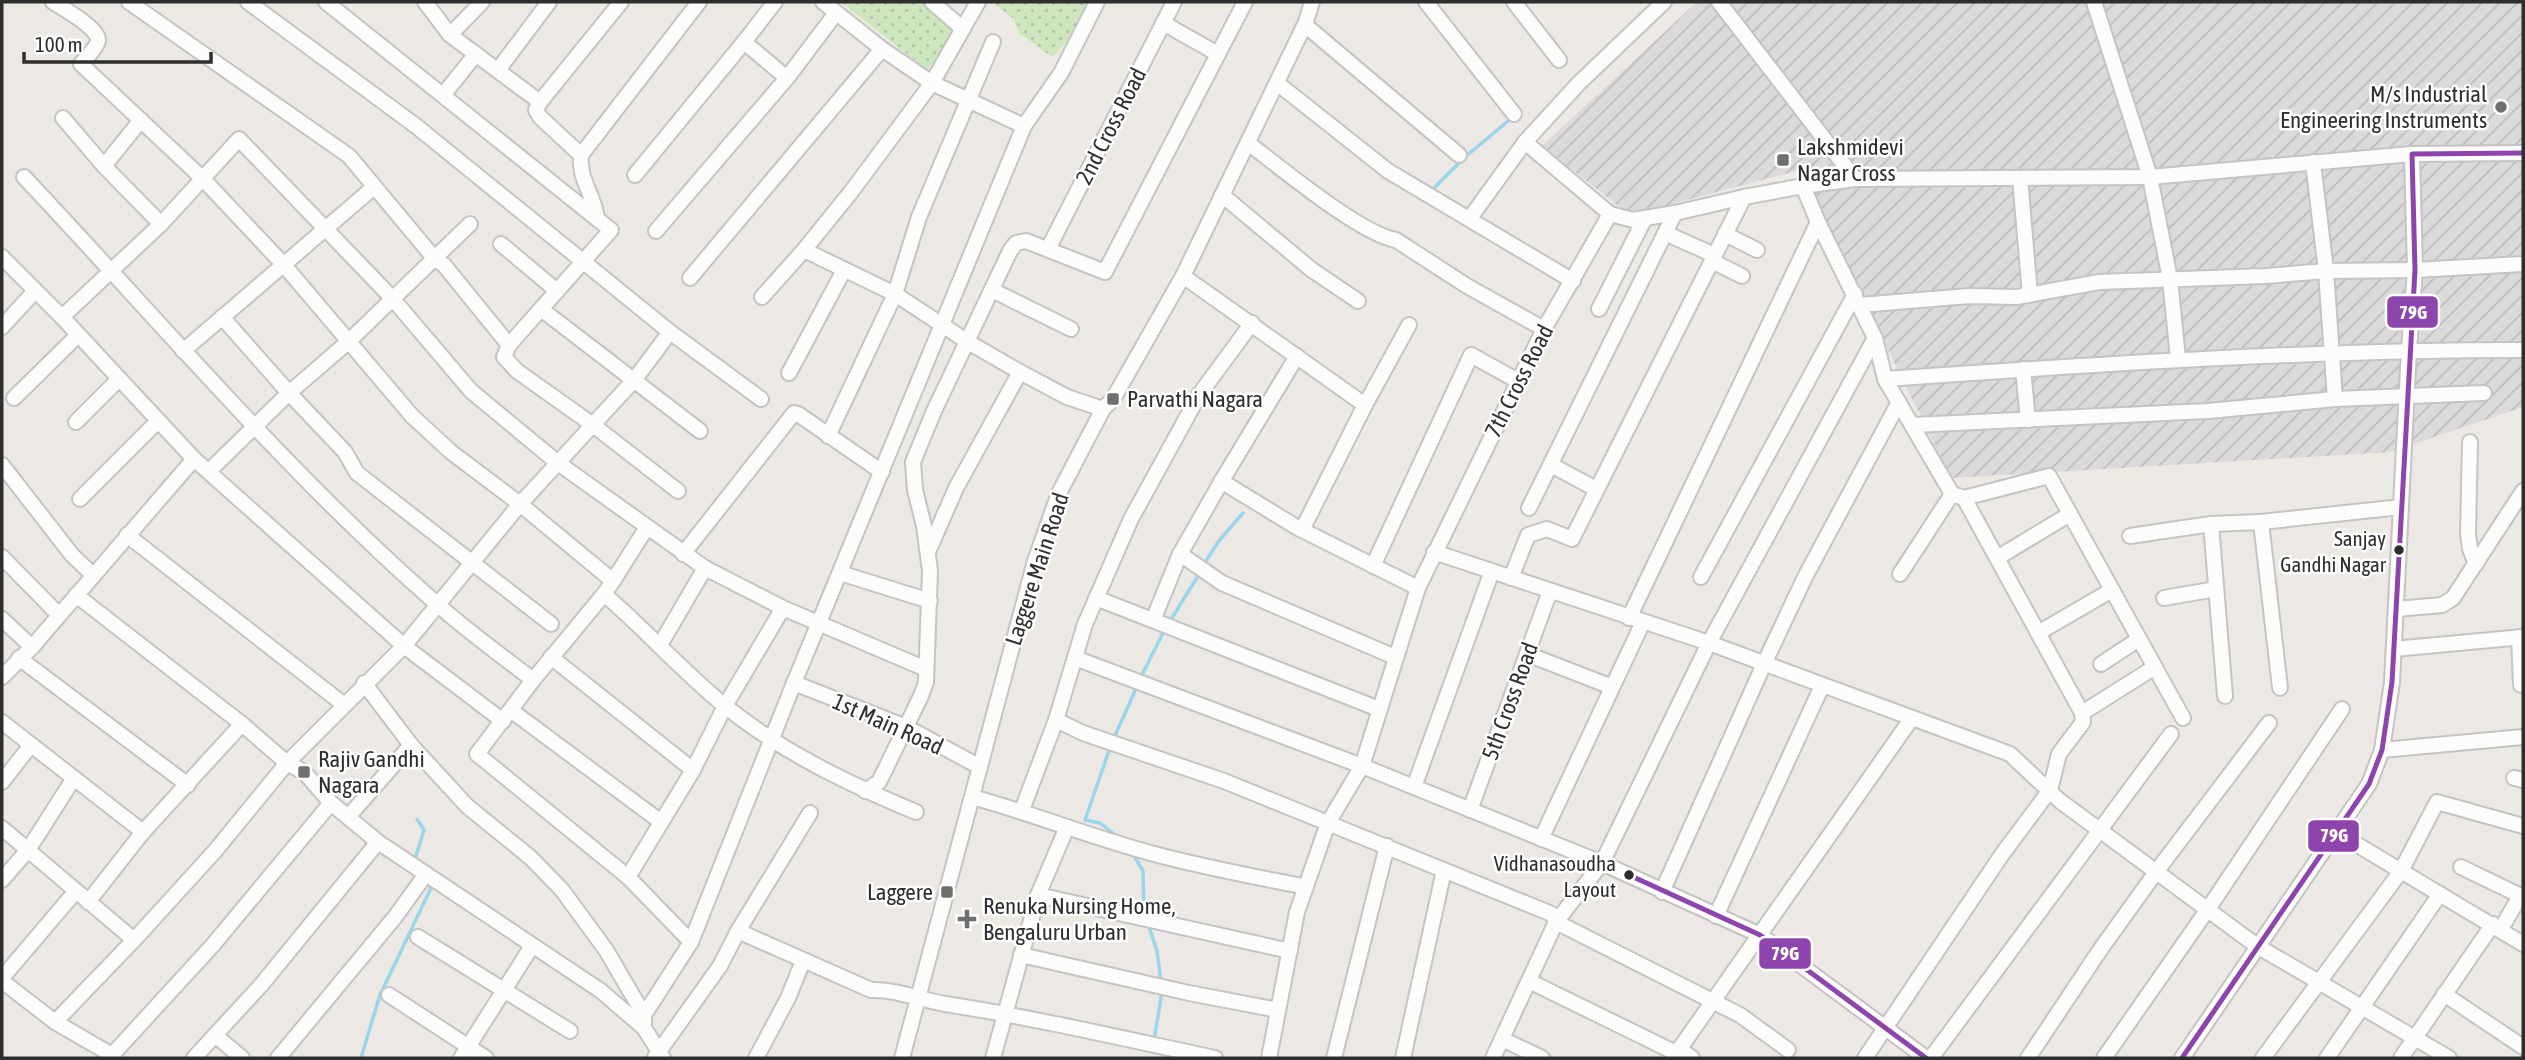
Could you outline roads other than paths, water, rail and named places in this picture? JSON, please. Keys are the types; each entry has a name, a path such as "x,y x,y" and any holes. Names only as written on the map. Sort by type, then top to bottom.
{"street":[{"path":"53,2 98,36 98,42 81,64 202,178 283,264 412,416 451,452 520,504 612,581"},
{"path":"129,2 349,156 509,345"},
{"path":"248,2 416,126 670,332 761,399"},
{"path":"326,2 611,230 509,345 504,357 517,371 593,425 678,491"},
{"path":"425,2 450,36 540,102"},
{"path":"450,36 482,2"},
{"path":"498,70 549,2"},
{"path":"582,155 540,117 536,110 621,2"},
{"path":"597,219 596,207 581,173 582,155 699,2"},
{"path":"635,175 775,2"},
{"path":"823,2 882,49 932,83 1024,126"},
{"path":"932,2 963,29"},
{"path":"762,297 851,192 932,83 978,2"},
{"path":"644,1022 691,942 818,624 1024,126 1061,73 1097,2"},
{"name":"2nd Cross Road","path":"1048,250 1174,2"},
{"path":"865,791 879,782 926,682 930,601 928,552 915,490 913,462 934,411 1010,251 1016,243 1026,242 1105,272 1245,2"},
{"name":"Laggere Main Road","path":"902,1058 1035,561 1059,493 1103,409 1113,399 1182,276 1305,25 1312,2"},
{"path":"1426,2 1514,114"},
{"path":"1514,2 1559,60"},
{"path":"1470,218 1525,142 1579,83 1664,2"},
{"path":"1719,2 1855,179"},
{"path":"2094,2 2150,177 2170,279 2178,359"},
{"path":"656,231 787,78 836,13"},
{"path":"1163,23 1218,54"},
{"path":"1305,25 1460,155"},
{"path":"744,43 787,78"},
{"path":"828,436 895,294 919,217 993,43"},
{"path":"690,278 882,49"},
{"path":"443,95 476,54"},
{"path":"1277,83 1388,171 1573,281"},
{"path":"63,118 104,166 161,224"},
{"path":"104,166 141,120"},
{"path":"62,317 161,224 239,139 392,298 471,391 558,463 705,568 818,624 926,669"},
{"path":"1525,142 1610,214 1633,219 1804,186 1855,179 2150,177 2412,154 2523,153"},
{"path":"1248,143 1336,208 1383,238 1396,240 1468,286 1544,329"},
{"path":"2182,1058 2369,784 2382,750 2392,682 2415,270 2412,154"},
{"path":"2314,162 2326,271 2335,399"},
{"path":"24,177 112,270 183,351 330,504 438,605 533,680"},
{"path":"2020,178 2030,295"},
{"path":"1804,186 1818,222 1875,338 1885,379 1997,558 2082,713 2083,722 2059,754 2050,790 2003,853 1865,1058"},
{"path":"183,351 374,187"},
{"path":"1222,195 1312,270 1358,301"},
{"path":"1511,578 1528,535 1547,529 1573,538 1744,197"},
{"path":"1529,508 1675,213"},
{"name":"7th Cross Road","path":"1269,1058 1297,912 1328,823 1362,766 1418,588 1544,329 1610,214"},
{"path":"1599,309 1645,218"},
{"path":"1541,839 1612,687 1636,620 1818,222"},
{"path":"209,471 470,224"},
{"path":"1665,233 1742,276"},
{"path":"1725,234 1757,250"},
{"path":"500,244 557,291"},
{"path":"804,250 895,294 941,326 1067,397 1103,409"},
{"path":"2,257 34,292 62,317 194,459 404,646 661,822"},
{"path":"1858,299 2017,297 2099,282 2523,264"},
{"path":"789,373 844,270"},
{"path":"1182,276 1365,405"},
{"path":"992,290 1071,329"},
{"path":"2,327 34,292"},
{"path":"1701,577 1858,299"},
{"path":"541,309 700,431"},
{"path":"222,317 345,452 357,473 551,624"},
{"path":"1022,810 1056,720 1085,624 1131,519 1199,396 1252,323"},
{"path":"1302,530 1409,325"},
{"path":"55,1022 215,851 287,762 404,646 520,504 635,379 670,332"},
{"path":"14,398 78,335"},
{"path":"1493,1058 1556,922 1602,863 1709,643 1875,338"},
{"path":"1885,379 2178,359 2409,349 2523,350"},
{"path":"1373,566 1471,355 1518,381"},
{"path":"1153,620 1180,554 1297,356"},
{"path":"2023,369 2028,420"},
{"path":"928,552 956,488 1020,372"},
{"path":"76,422 118,380"},
{"path":"1913,425 2208,411 2335,399 2484,393"},
{"path":"1662,892 1805,577 1899,402"},
{"path":"683,554 789,416 798,414 882,472"},
{"path":"80,499 158,421"},
{"path":"2470,442 2468,534 2476,564"},
{"path":"2,677 194,459"},
{"path":"2,465 72,555 93,575"},
{"path":"1551,465 1597,489"},
{"path":"1900,574 1958,496 2049,476 2183,718"},
{"path":"1221,481 1302,530 1418,588"},
{"path":"2396,609 2442,605 2453,598 2523,491"},
{"path":"2130,536 2211,524 2261,522 2401,507"},
{"path":"1997,558 2070,514"},
{"path":"2261,522 2280,688"},
{"path":"2211,524 2225,696"},
{"path":"647,527 604,594 551,657 477,754 628,877 691,942"},
{"path":"127,535 343,704"},
{"path":"1434,552 1709,643 2010,754 2060,801 2257,946 2449,1058"},
{"path":"1180,554 1222,583 1395,657"},
{"path":"2,556 59,615"},
{"path":"660,645 705,568"},
{"path":"1414,788 1492,571"},
{"path":"840,573 930,601"},
{"path":"2164,598 2216,589"},
{"path":"2038,633 2112,590"},
{"name":"5th Cross Road","path":"1470,810 1550,591"},
{"path":"604,594 725,706 772,740 865,791 916,812"},
{"path":"76,595 287,762 304,772 331,803 378,842 644,1022"},
{"path":"1096,598 1379,709"},
{"path":"628,877 693,770 725,706 783,608"},
{"path":"2,619 32,646"},
{"path":"2394,649 2521,637 2521,685"},
{"path":"2101,664 2140,639"},
{"path":"1527,654 1612,687"},
{"path":"551,657 693,770"},
{"path":"19,658 188,785"},
{"path":"1075,658 1362,766 1602,863 1760,935 1928,1058 2171,734"},
{"path":"2082,713 2155,667"},
{"path":"365,683 411,745 467,806 531,858 562,890 606,950 659,1056"},
{"name":"1st Main Road","path":"794,683 906,727 980,767"},
{"path":"1716,916 1822,686"},
{"path":"2104,1058 2342,709"},
{"path":"1676,1053 1912,718"},
{"path":"1056,720 1083,733 1224,781 1552,914 1556,922 1740,1015 1788,1050"},
{"path":"2,722 143,832"},
{"path":"2028,1058 2155,872 2269,723"},
{"path":"88,902 143,832 242,724"},
{"path":"2382,750 2523,737"},
{"path":"2,782 31,745"},
{"path":"348,817 411,745"},
{"path":"2,880 28,850 75,778"},
{"path":"972,797 1022,810 1127,847 1306,887"},
{"path":"2263,1058 2401,871 2437,802 2523,826"},
{"path":"76,891 2,979 55,1022 113,1056 212,946 331,803"},
{"path":"659,1056 720,966 738,931 810,813"},
{"path":"993,1058 1038,895 1067,827"},
{"path":"2,828 134,940"},
{"path":"2336,832 2523,944"},
{"path":"194,1058 262,984 378,842"},
{"path":"1334,1058 1387,846"},
{"path":"2401,1058 2444,994 2522,897 2461,867"},
{"path":"1403,1058 1444,870"},
{"path":"278,1058 395,917 419,872"},
{"path":"2327,1058 2440,894"},
{"path":"1038,895 1290,951"},
{"path":"738,931 871,990 885,990 919,999 1005,1013 1214,1058"},
{"path":"418,937 570,1031"},
{"path":"465,1053 532,946"},
{"path":"1021,956 1278,1010"},
{"path":"756,1058 788,998 803,961"},
{"path":"1529,981 1676,1053 1692,1058"},
{"path":"2444,994 2523,1047"},
{"path":"389,995 465,1053 486,1058"},
{"path":"215,1035 242,1058"},
{"path":"1502,1039 1542,1058"}],"waterway":[{"path":"1434,188 1465,157 1513,117"},
{"path":"1204,564 1218,542 1243,513"},
{"path":"1170,621 1201,571"},
{"path":"1141,677 1164,631"},
{"path":"1114,738 1138,684"},
{"path":"1111,745 1085,820 1100,823 1119,838"},
{"path":"414,862 424,830 417,819"},
{"path":"1133,854 1143,871 1144,913"},
{"path":"361,1058 380,995 431,888 425,882"},
{"path":"1148,924 1157,951 1161,981"},
{"path":"1154,1040 1162,992"}],"place":[{"name":"M/s Industrial Engineering Instruments","path":"2501,107"},
{"name":"Lakshmidevi Nagar Cross","path":"1783,160"},
{"name":"Parvathi Nagara","path":"1113,399"},
{"name":"Sanjay Gandhi Nagar","path":"2399,550"},
{"name":"Rajiv Gandhi Nagara","path":"304,772"},
{"name":"Vidhanasoudha Layout","path":"1629,875"},
{"name":"Laggere","path":"947,892"},
{"name":"Renuka Nursing Home, Bengaluru Urban","path":"967,919"}]}
